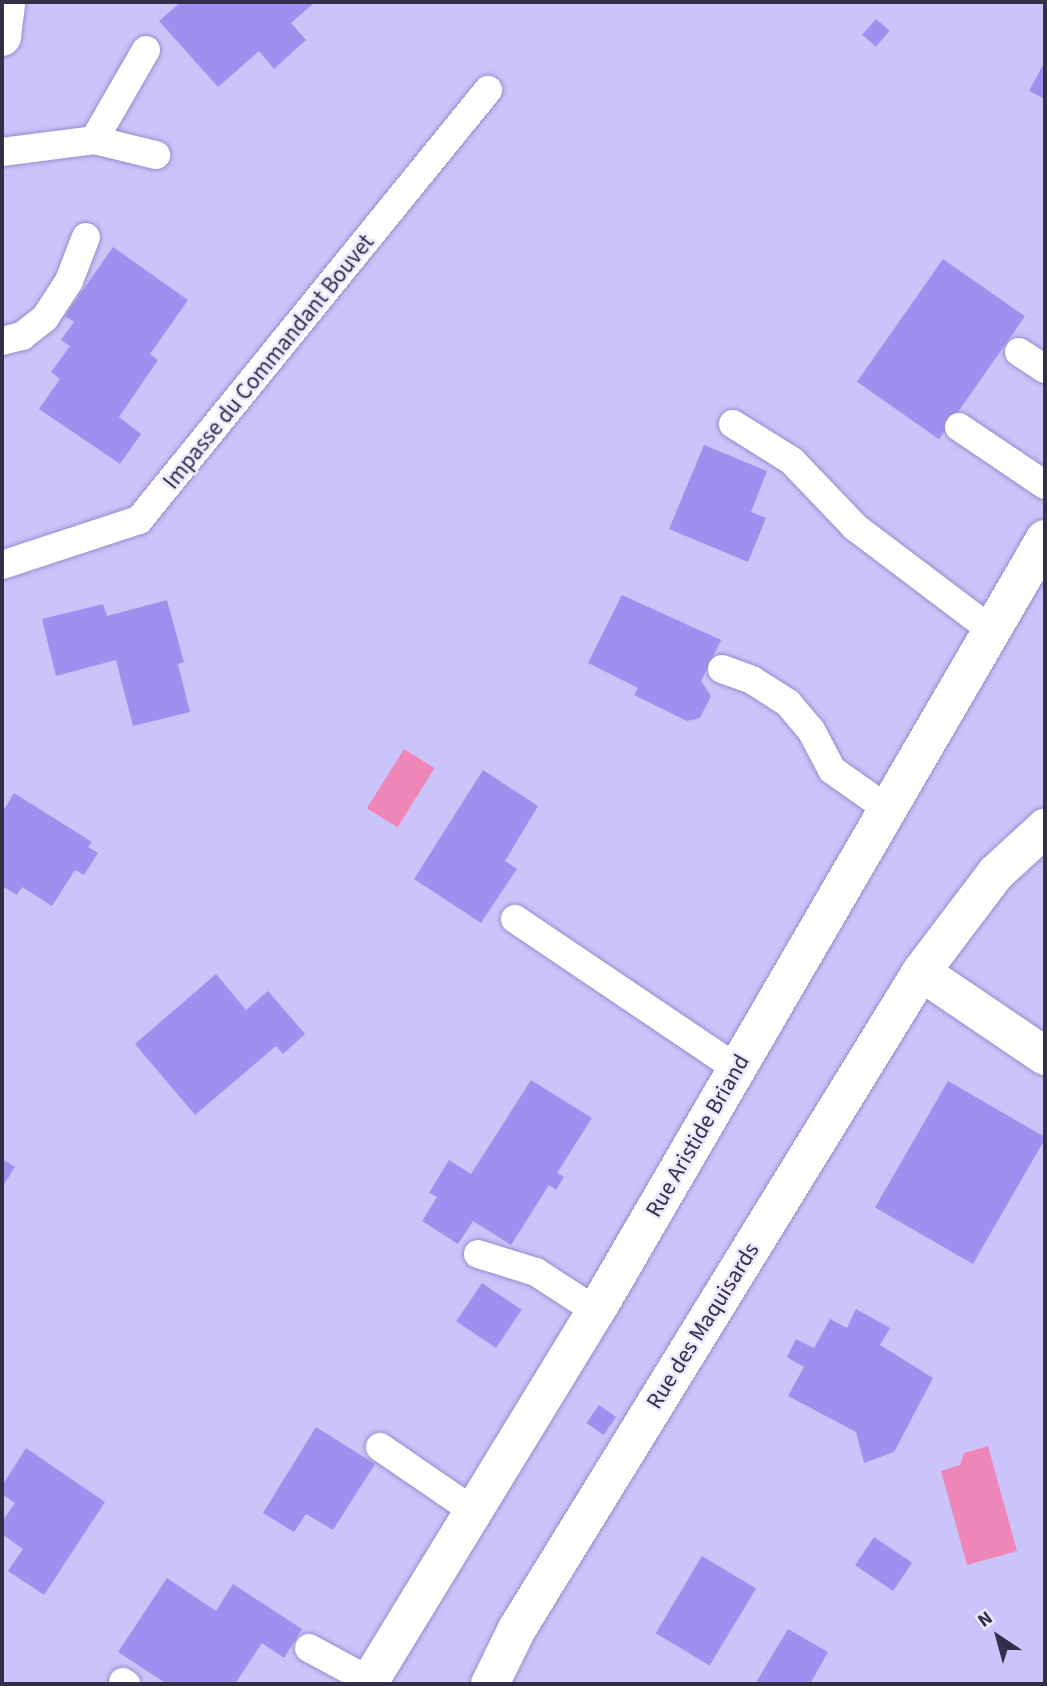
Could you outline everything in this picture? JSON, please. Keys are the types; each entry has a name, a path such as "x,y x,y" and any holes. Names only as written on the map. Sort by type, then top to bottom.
{"street":[{"path":"2,37 6,2"},
{"name":"Rue Aristide Briand","path":"369,1683 472,1510 596,1311 994,632 1045,539"},
{"name":"Rue des Maquisards","path":"490,1684 517,1629 921,972 996,873 1045,828"},
{"path":"921,972 1045,1056"}],"lane":[{"path":"94,140 146,50"},
{"name":"Impasse du Commandant Bouvet","path":"2,565 139,520 488,90"},
{"path":"2,152 94,140 156,155"},
{"path":"2,341 22,336 45,318 69,281 86,237"},
{"path":"1019,352 1045,369"},
{"path":"733,424 792,461 855,527 994,632"},
{"path":"959,427 1045,485"},
{"path":"722,669 752,680 789,703 811,730 832,770 889,810"},
{"path":"515,919 737,1069"},
{"path":"478,1254 536,1272 596,1311"},
{"path":"380,1447 472,1510"},
{"path":"309,1648 369,1683"}],"shaded area":[{"path":"404,749 435,768 397,827 367,808"},
{"path":"988,1446 1017,1551 967,1565 941,1471 960,1465 964,1453"}],"building":[{"path":"181,2 315,2 291,23 306,40 274,69 259,51 218,87 159,21"},
{"path":"876,19 890,31 876,47 862,35"},
{"path":"1045,61 1045,99 1029,91"},
{"path":"113,247 188,300 150,354 158,360 119,417 141,434 120,464 39,409 60,379 51,372 70,346 61,340 74,322 65,316"},
{"path":"943,259 1025,316 939,439 857,382"},
{"path":"704,445 767,471 751,512 766,518 748,562 669,529"},
{"path":"622,595 721,640 701,681 711,696 700,718 687,721 634,695 638,688 588,663"},
{"path":"167,600 184,662 178,664 190,712 133,726 116,660 56,676 42,619 103,604 107,616"},
{"path":"483,770 538,806 505,861 517,869 481,923 414,879"},
{"path":"14,793 92,842 88,847 98,853 84,875 75,870 52,906 22,887 17,895 2,886 2,813"},
{"path":"216,974 246,1010 268,991 305,1034 283,1054 276,1046 195,1115 135,1044"},
{"path":"531,1080 592,1118 557,1173 564,1177 556,1190 549,1185 511,1245 473,1221 458,1244 422,1221 437,1197 429,1193 449,1160 471,1174"},
{"path":"948,1081 1045,1137 973,1264 875,1207"},
{"path":"2,1159 15,1167 2,1187"},
{"path":"482,1283 522,1310 496,1348 456,1321"},
{"path":"856,1309 890,1328 880,1345 933,1378 894,1452 864,1463 856,1432 788,1396 804,1367 787,1357 796,1339 814,1348 830,1319 847,1328"},
{"path":"599,1405 616,1417 604,1435 586,1423"},
{"path":"316,1427 375,1464 333,1530 306,1514 294,1532 263,1513"},
{"path":"26,1448 105,1502 44,1595 8,1571 23,1549 2,1534 2,1522 15,1503 2,1494 2,1486"},
{"path":"874,1537 912,1563 893,1591 855,1565"},
{"path":"702,1556 756,1588 710,1666 656,1633"},
{"path":"167,1578 216,1611 233,1584 302,1629 284,1658 262,1643 235,1684 167,1684 118,1652"},
{"path":"788,1629 828,1652 810,1684 755,1684"}]}
